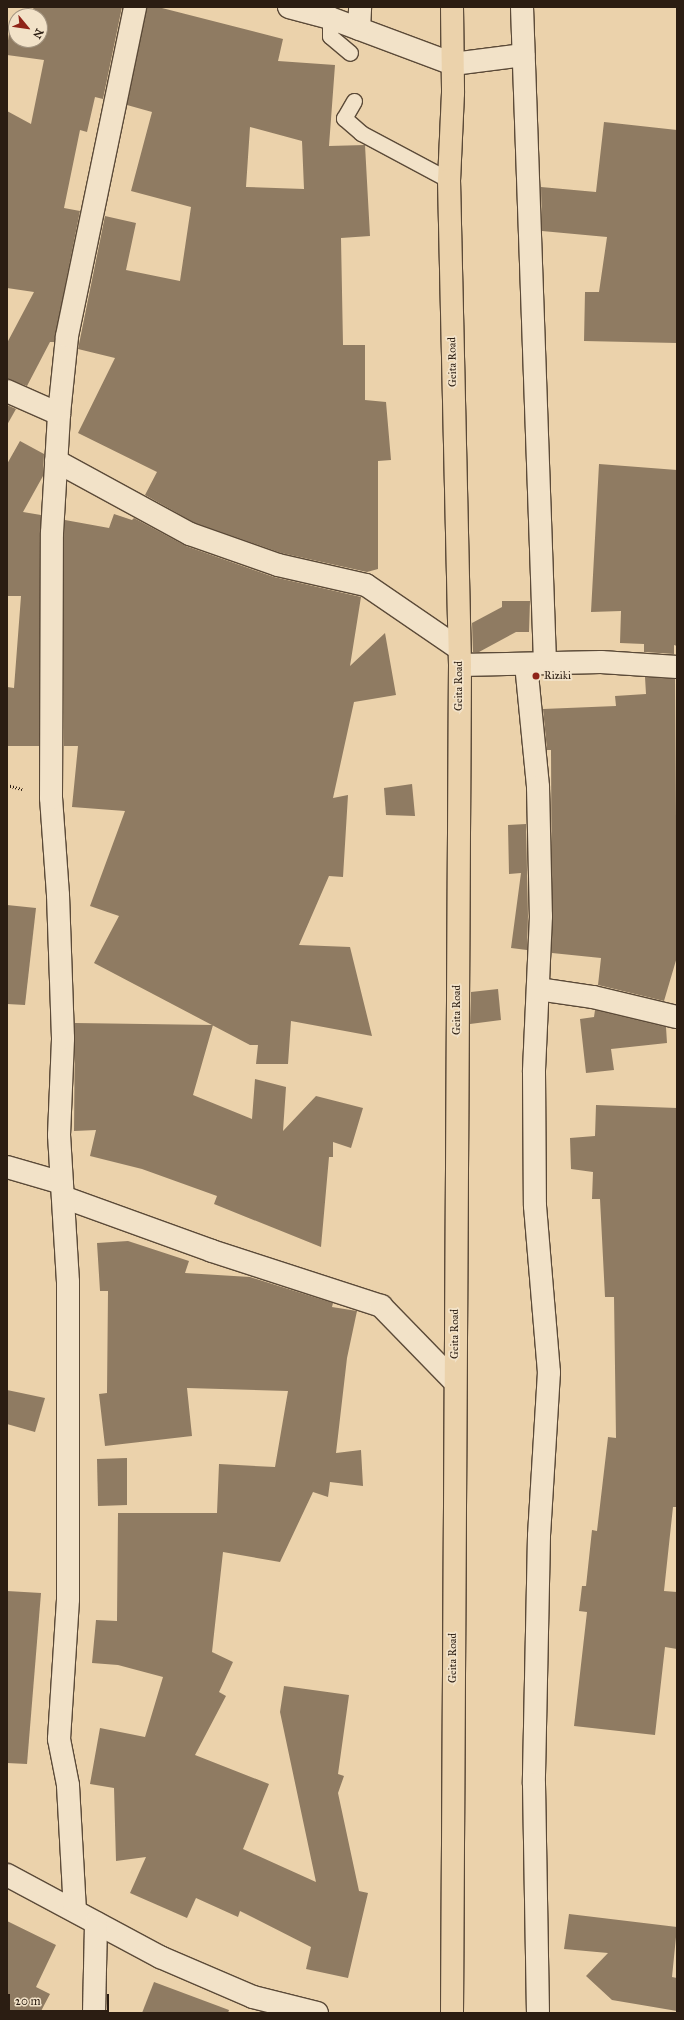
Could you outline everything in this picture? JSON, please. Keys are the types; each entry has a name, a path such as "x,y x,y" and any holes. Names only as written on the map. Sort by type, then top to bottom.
{"highway":[{"name":"Geita Road","path":"452,7 453,64 449,180 459,656 454,1381 452,2013"}],"street":[{"path":"75,1911 68,1785 59,1739 68,1599 68,1282 59,1135 62,1030 58,895 51,791 52,533 59,414 67,336 135,7"},
{"path":"289,7 330,18 453,64 523,55"},
{"path":"359,29 360,7"},
{"path":"522,7 541,916 534,1072 535,1206 549,1372 539,1536 534,1776 538,2013"},
{"path":"7,391 59,414"},
{"path":"56,461 190,534 278,565 366,586 459,656 535,663 601,662 677,667"},
{"path":"538,989 593,997 677,1017"},
{"path":"7,1167 212,1251 381,1306 454,1381"},
{"path":"7,1875 160,1957 253,1997 317,2013"},
{"path":"94,2013 96,1923"}],"lane":[{"path":"330,18 330,36 350,54"},
{"path":"354,101 344,118 361,133 449,180"}],"building":[{"path":"32,7 122,7 103,99 95,97 87,132 80,130 64,208 80,211 54,342 50,342 27,386 7,379 7,343 34,292 7,288 7,111 31,124 44,60 7,55 7,48 8,41 8,48 48,48 48,8"},
{"path":"147,7 158,7 283,39 278,61 335,65 329,146 365,145 370,236 341,238 343,345 365,345 365,400 386,402 391,460 378,461 378,569 367,572 281,553 195,523 145,495 157,472 78,433 115,358 78,349 105,216 136,223 126,270 180,281 191,207 131,191 152,112 127,105","holes":["250,127 302,141 304,189 246,187"]},
{"path":"604,122 677,130 677,343 584,341 585,292 599,292 607,237 542,231 541,187 596,192"},
{"path":"7,405 16,409 7,425"},
{"path":"20,441 44,454 43,476 23,512 41,515 39,746 7,746 7,687 14,688 21,596 7,596 7,464"},
{"path":"599,464 677,470 677,646 674,645 674,654 644,652 644,644 620,643 621,611 591,612"},
{"path":"114,514 132,520 134,518 186,546 274,577 361,597 350,666 385,633 396,695 354,702 333,798 348,795 343,877 329,876 299,945 350,947 372,1036 291,1021 288,1064 256,1064 258,1045 250,1045 94,963 119,916 90,906 125,811 72,807 78,746 64,746 64,533 65,520 109,528"},
{"path":"502,601 530,601 529,632 516,632 479,652 473,652 472,623 502,607"},
{"path":"645,677 675,679 677,957 664,1001 598,985 601,958 552,953 551,750 547,750 543,709 616,706 615,696 646,694"},
{"path":"412,784 415,816 386,815 384,788"},
{"path":"526,824 528,916 527,950 511,948 521,873 509,874 508,825"},
{"path":"7,905 36,908 25,1005 7,1004"},
{"path":"498,989 501,1020 470,1024 471,992"},
{"path":"595,1010 666,1027 667,1043 611,1049 614,1070 586,1073 580,1019 594,1017"},
{"path":"75,1023 213,1025 193,1095 252,1119 255,1079 286,1087 283,1131 316,1096 363,1108 351,1148 333,1142 333,1157 329,1157 321,1247 214,1204 217,1196 142,1169 90,1156 96,1130 74,1131"},
{"path":"596,1105 677,1108 677,1507 673,1507 664,1591 677,1592 677,1649 665,1647 655,1735 574,1726 587,1612 579,1611 582,1586 586,1586 592,1530 597,1531 608,1437 616,1438 614,1297 605,1297 600,1199 592,1199 593,1172 571,1169 570,1138 595,1136"},
{"path":"128,1241 189,1261 185,1273 250,1277 333,1303 332,1307 357,1311 347,1358 336,1453 361,1450 363,1486 330,1482 328,1497 313,1492 280,1562 223,1552 212,1652 233,1662 219,1692 226,1696 195,1755 269,1784 243,1849 316,1882 280,1712 284,1686 349,1695 338,1774 344,1776 338,1793 359,1891 368,1893 348,1978 306,1969 311,1947 240,1911 238,1917 196,1898 187,1918 130,1893 146,1857 116,1861 114,1788 90,1784 100,1728 145,1737 163,1677 118,1665 92,1663 96,1620 117,1621 118,1513 217,1513 219,1464 275,1467 288,1391 187,1388 192,1436 105,1446 99,1394 107,1393 108,1291 100,1291 97,1243"},
{"path":"7,1390 45,1398 35,1432 7,1424"},
{"path":"127,1458 127,1505 98,1506 97,1459"},
{"path":"7,1591 41,1593 27,1764 7,1763"},
{"path":"569,1914 677,1927 672,1977 677,1978 677,2011 612,2000 586,1976 608,1953 564,1949"},
{"path":"7,1921 56,1945 36,1987 50,1994 40,2013 7,2013"},
{"path":"154,1982 229,2010 228,2013 142,2013"}],"place":[{"name":"Riziki","path":"536,676"}]}
